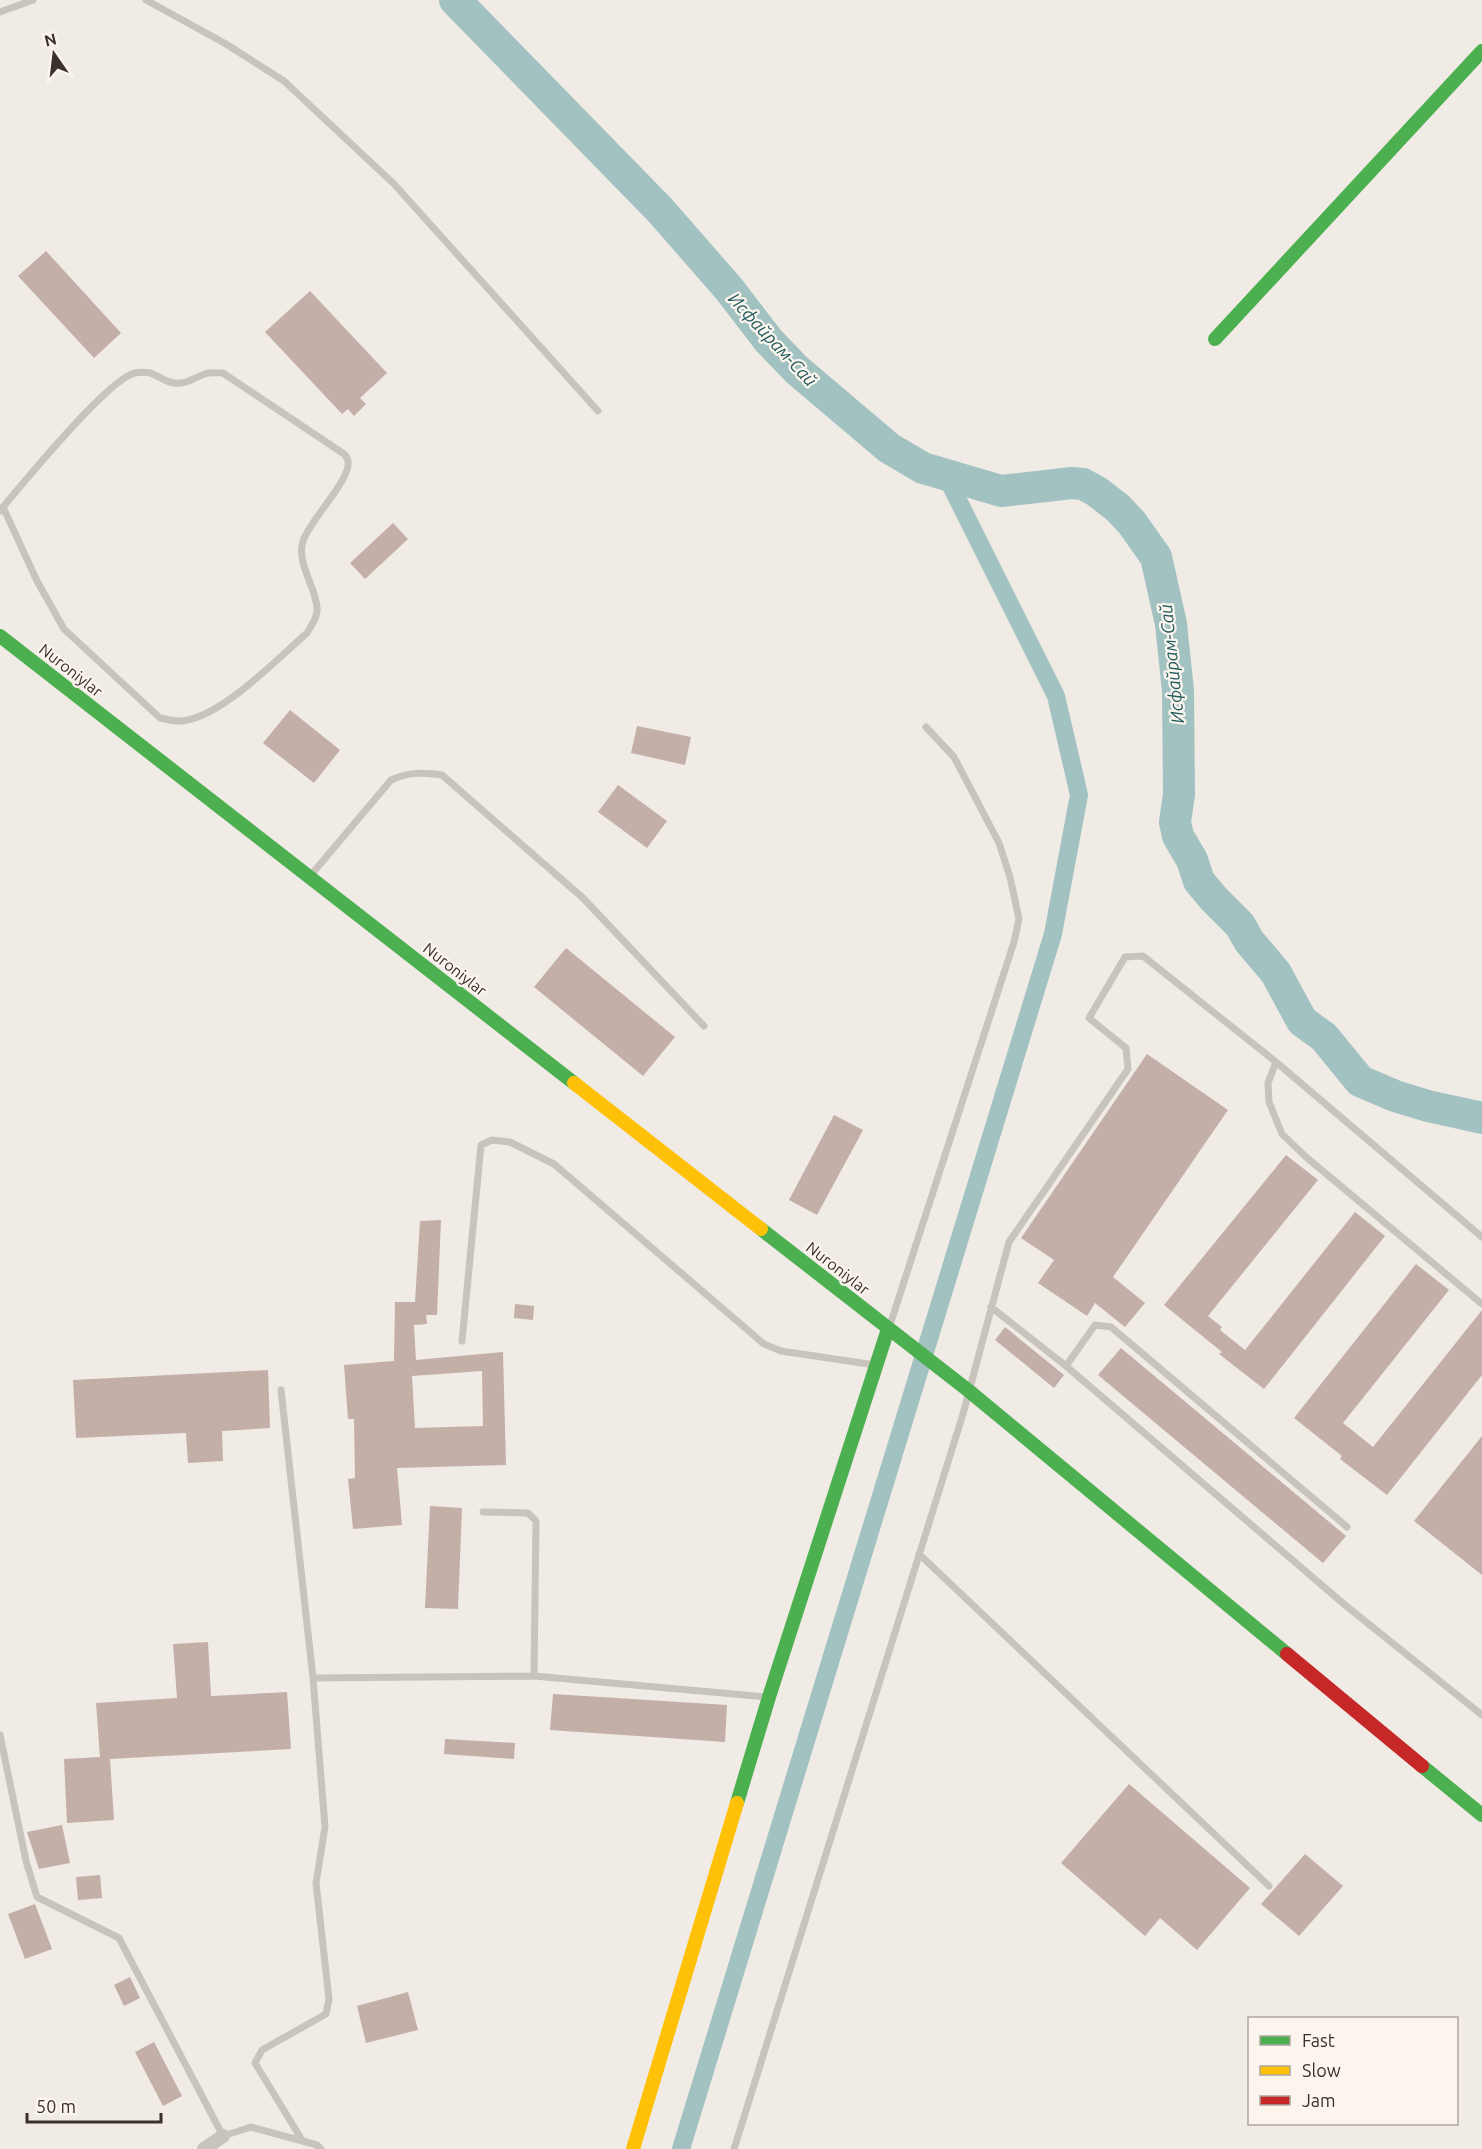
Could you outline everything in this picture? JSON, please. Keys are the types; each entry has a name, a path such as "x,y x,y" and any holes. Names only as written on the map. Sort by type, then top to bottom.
{"main road":[{"path":"1215,339 1482,51"},
{"name":"Nuroniylar","path":"0,636 969,1390 1482,1815"},
{"path":"633,2149 769,1697 888,1329"}],"street":[{"path":"204,2149 223,2136"}],"lane":[{"path":"0,12 33,0"},
{"path":"146,0 226,44 284,81 394,184 598,411"},
{"path":"150,371 175,383 190,381 206,373 223,373 344,454 348,463 346,475 312,523 302,543 304,563 318,609 315,620 307,633 227,702 179,722 160,718 64,629 37,581 2,509 50,451 117,383 133,373 150,371"},
{"path":"888,1329 1014,942 1019,919 1010,877 999,843 954,757 926,727"},
{"path":"310,877 391,780 402,774 426,772 442,775 583,898 704,1026"},
{"path":"734,2149 969,1390 1010,1242 1128,1069 1126,1048 1089,1018 1125,957 1143,956 1276,1062 1482,1237"},
{"path":"1276,1062 1268,1083 1269,1102 1282,1134 1482,1304"},
{"path":"462,1341 481,1145 492,1140 510,1142 554,1164 764,1344 781,1351 877,1365"},
{"path":"991,1307 1066,1366 1345,1605 1482,1715"},
{"path":"1066,1366 1095,1325 1111,1327 1347,1527"},
{"path":"281,1390 313,1678 325,1827 316,1883 329,1999 326,2014 262,2050 255,2063 302,2140"},
{"path":"483,1512 528,1513 536,1521 534,1676"},
{"path":"919,1554 1269,1886"},
{"path":"313,1678 534,1676 769,1697"},
{"path":"0,1735 26,1861 38,1897 120,1938 223,2136 251,2127 302,2140 317,2145 321,2149"}],"building":[{"path":"46,251 121,333 94,358 18,276"},
{"path":"310,291 387,373 360,398 366,404 354,416 348,409 342,414 265,332"},
{"path":"393,523 408,539 365,579 350,563"},
{"path":"290,710 340,750 314,783 263,743"},
{"path":"637,726 691,737 685,765 631,753"},
{"path":"618,785 667,821 647,848 598,812"},
{"path":"566,948 675,1037 643,1076 534,987"},
{"path":"1147,1054 1228,1110 1113,1277 1145,1303 1125,1327 1095,1303 1087,1316 1038,1283 1054,1260 1021,1238"},
{"path":"834,1115 863,1130 817,1215 789,1200"},
{"path":"1286,1155 1318,1180 1208,1316 1222,1327 1220,1330 1245,1350 1355,1212 1385,1236 1264,1389 1219,1354 1222,1352 1164,1305"},
{"path":"441,1220 437,1315 426,1315 427,1324 414,1325 416,1360 503,1352 506,1465 397,1468 402,1525 353,1529 348,1479 355,1478 354,1419 348,1419 344,1365 394,1361 395,1302 415,1302 420,1221","holes":["482,1371 483,1426 415,1428 412,1376"]},
{"path":"1416,1264 1449,1290 1343,1423 1373,1447 1482,1310 1482,1375 1387,1495 1340,1459 1342,1456 1294,1418"},
{"path":"515,1304 534,1306 533,1320 514,1318"},
{"path":"1005,1327 1064,1375 1054,1388 995,1340"},
{"path":"1121,1348 1346,1536 1323,1563 1098,1375"},
{"path":"268,1370 270,1428 222,1431 223,1461 188,1463 186,1433 76,1438 73,1380"},
{"path":"1482,1436 1482,1575 1414,1521"},
{"path":"430,1506 462,1508 458,1609 425,1608"},
{"path":"208,1642 211,1696 287,1692 291,1749 110,1759 114,1820 67,1823 64,1759 100,1757 96,1703 177,1698 173,1644"},
{"path":"553,1694 727,1705 725,1742 550,1730"},
{"path":"445,1739 515,1743 514,1759 444,1754"},
{"path":"1129,1784 1250,1888 1197,1950 1160,1918 1145,1936 1061,1863"},
{"path":"62,1825 70,1863 39,1869 27,1832"},
{"path":"1305,1854 1343,1886 1299,1936 1261,1904"},
{"path":"100,1875 102,1898 78,1900 76,1877"},
{"path":"35,1904 52,1949 25,1959 8,1914"},
{"path":"130,1977 140,1998 124,2006 114,1985"},
{"path":"408,1992 418,2030 366,2043 357,2006"},
{"path":"154,2042 182,2096 163,2106 135,2052"}],"waterway":[{"name":"Исфайрам-Сай","path":"455,0 660,210 729,289 769,341 797,370 889,448 923,468 1001,491 1072,483 1083,484 1118,508 1132,523 1156,557 1171,624 1178,691 1179,794 1175,822 1178,836 1192,860 1199,881 1240,925 1249,941 1276,973 1302,1021 1324,1037 1360,1081 1395,1096 1482,1118"},
{"path":"681,2149 1053,934 1079,795 1056,696 945,474"}],"traffic: fast":[{"path":"1215,339 1482,51"},
{"path":"0,636 574,1083"},
{"path":"761,1229 969,1391 1287,1654"},
{"path":"737,1803 888,1329"},
{"path":"1422,1766 1482,1815"}],"traffic: slow":[{"path":"574,1083 761,1229"},
{"path":"633,2149 737,1803"}],"traffic: jam":[{"path":"1287,1654 1422,1766"}]}
